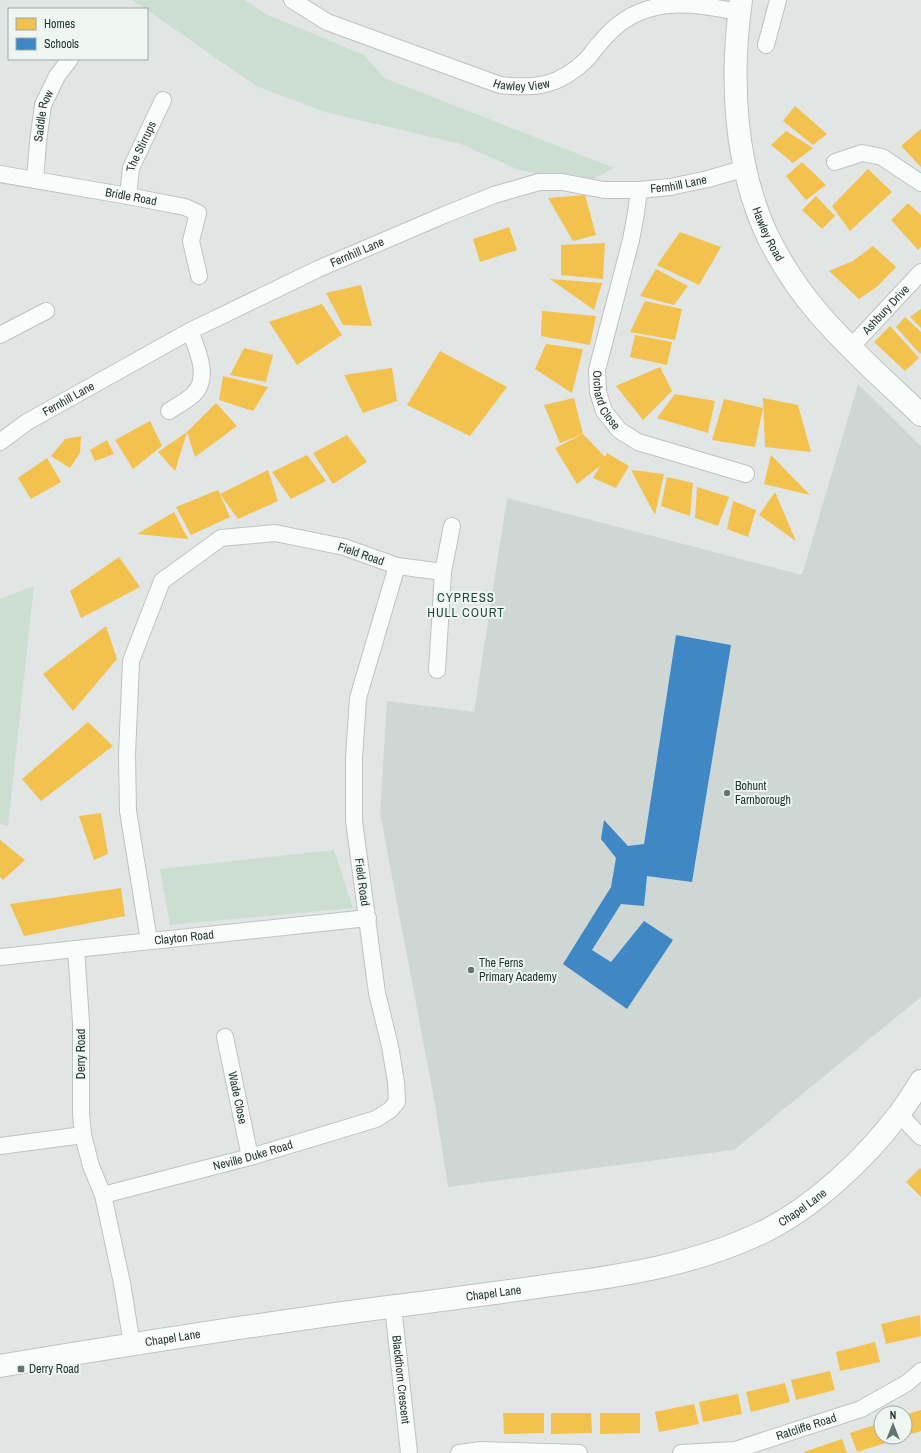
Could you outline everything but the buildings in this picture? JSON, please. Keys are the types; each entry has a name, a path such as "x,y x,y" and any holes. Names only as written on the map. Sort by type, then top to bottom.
{"street":[{"name":"Hawley View","path":"292,0 327,22 500,84 520,87 542,85 559,80 587,59 614,28 629,18 651,8 669,5 740,6"},
{"path":"766,45 778,0"},
{"name":"Hawley Road","path":"740,6 735,57 741,148 756,204 766,230 783,264 820,315 921,415"},
{"name":"Saddle Row","path":"35,180 43,105 57,76 69,60"},
{"name":"The Stirrups","path":"128,196 131,168 163,100"},
{"path":"835,162 862,153 882,157 921,183"},
{"name":"Fernhill Lane","path":"0,442 27,422 190,330 318,269 494,195 539,182 562,182 604,190 638,190 670,187 700,181 746,168"},
{"name":"Bridle Road","path":"0,174 185,207 198,213 191,241 199,276"},
{"name":"Orchard Close","path":"638,190 636,212 630,240 597,370 598,392 604,411 619,430 638,442 746,474"},
{"name":"Ashbury Drive","path":"851,347 921,272"},
{"path":"0,335 46,311"},
{"path":"169,411 194,394 202,379 200,357 190,330"},
{"path":"437,670 443,572 452,526"},
{"name":"Field Road","path":"148,941 128,811 127,755 131,661 162,581 221,538 275,533 344,546 397,566 358,698 354,758 354,821 362,888 368,918 377,993 390,1046 396,1082 396,1102"},
{"path":"397,566 443,572"},
{"name":"Clayton Road","path":"0,957 368,918"},
{"name":"Derry Road","path":"76,949 82,1022 81,1113 83,1135 91,1166 103,1195 122,1283 132,1345"},
{"name":"Wade Close","path":"225,1037 250,1158"},
{"name":"Chapel Lane","path":"0,1366 326,1315 603,1278 658,1268 698,1257 766,1231 802,1208 837,1180 868,1151 899,1114 921,1081"},
{"name":"Neville Duke Road","path":"103,1195 250,1158 376,1119 390,1110 396,1102"},
{"path":"899,1114 921,1137"},
{"path":"0,1146 83,1135"},
{"name":"Blackthorn Crescent","path":"393,1306 409,1453"},
{"name":"Ratcliffe Road","path":"681,1453 735,1450 860,1409 907,1383 921,1371"},
{"path":"459,1453 481,1450 579,1453"}],"shaded area":[{"name":"Bohunt Farnborough","path":"858,384 921,446 921,997 734,1150 448,1187 435,1104 380,813 387,701 474,712 507,498 802,575"}],"green space":[{"path":"132,0 245,0 266,14 364,55 384,78 614,168 592,180 556,177 519,170 461,144 325,112 256,86 148,11 148,8"},
{"path":"34,586 8,826 0,824 0,599"},
{"path":"334,850 353,908 170,925 160,869"}],"place":[{"name":"Bohunt Farnborough","path":"727,793"},
{"name":"The Ferns Primary Academy","path":"471,970"},
{"name":"Derry Road","path":"21,1369"}],"district":[{"name":"CYPRESS HULL COURT","path":"466,604"}]}
